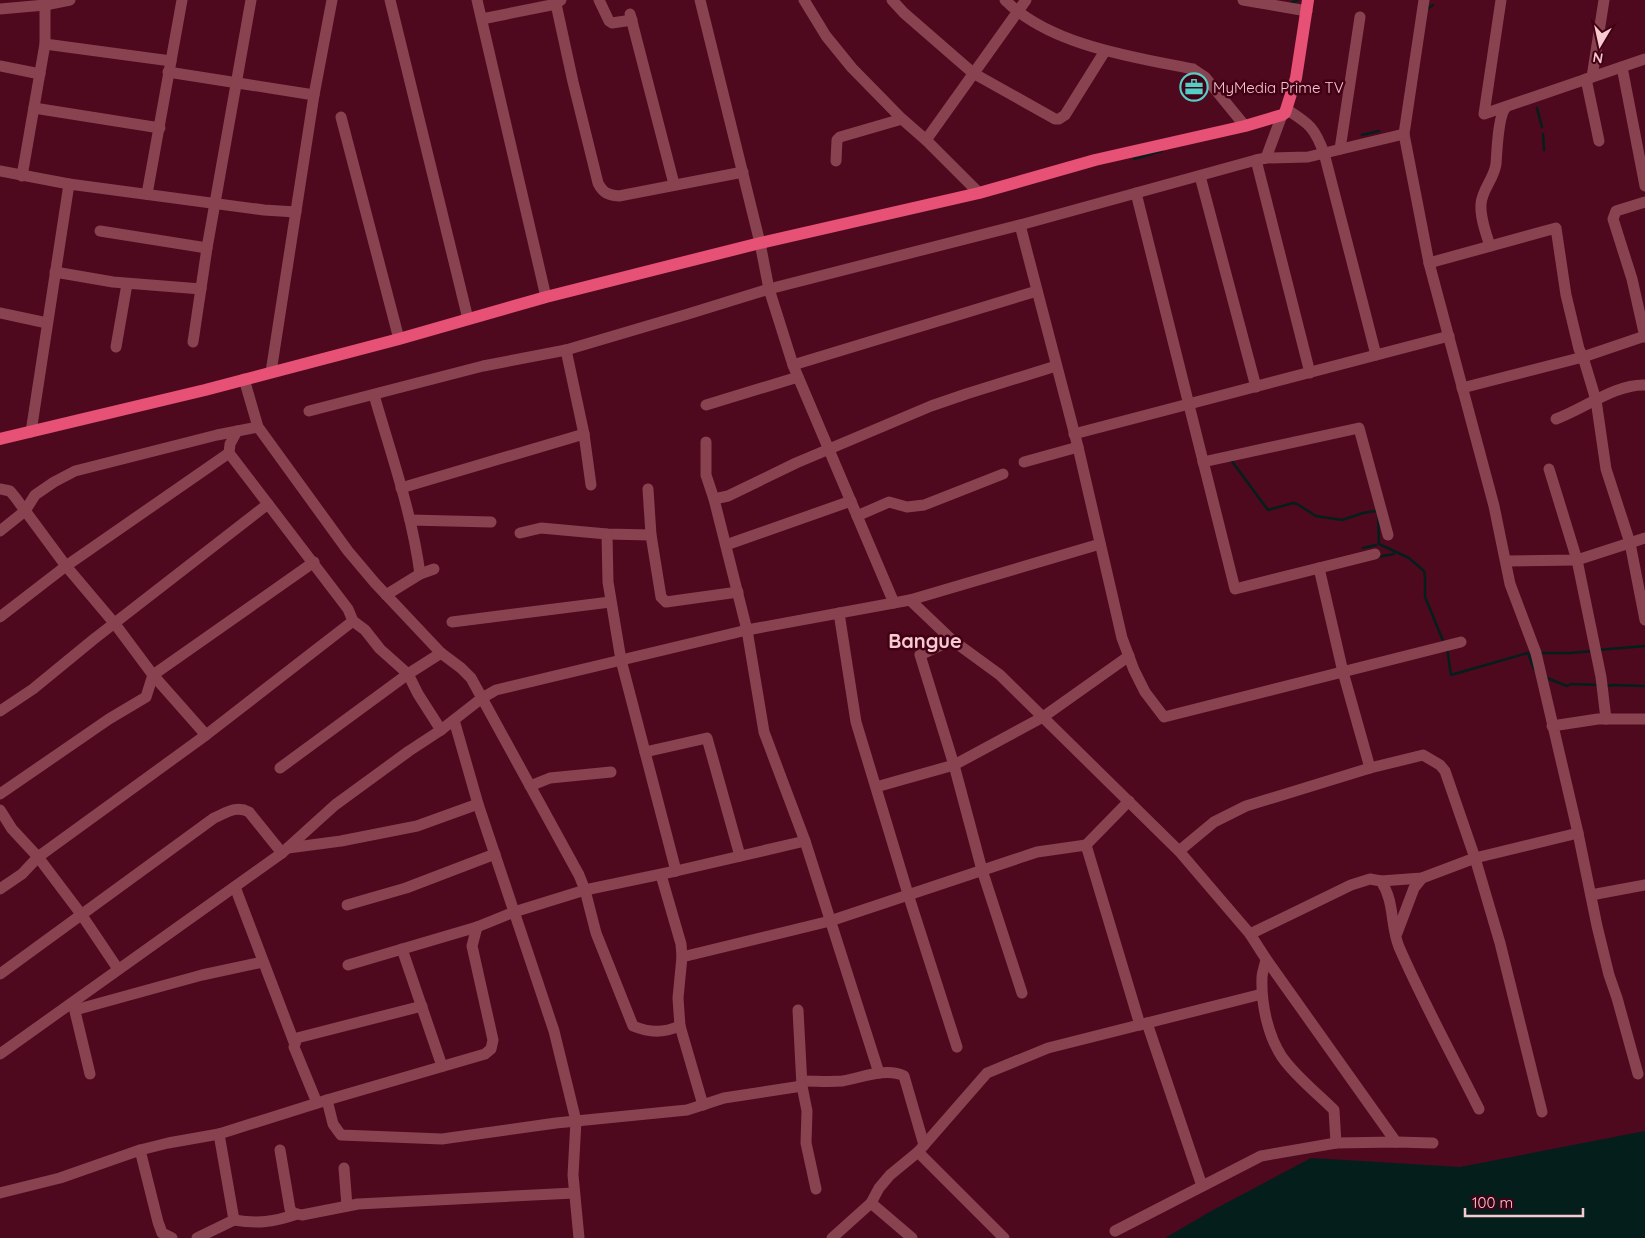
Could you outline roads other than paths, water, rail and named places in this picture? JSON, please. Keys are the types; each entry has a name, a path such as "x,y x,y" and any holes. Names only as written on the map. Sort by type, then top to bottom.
{"main road":[{"path":"0,439 244,379 399,339 546,297 760,243 979,192 1095,160 1245,126 1284,112 1296,78 1307,5"}],"street":[{"path":"0,9 45,5 70,0"},
{"path":"147,194 182,0"},
{"path":"193,342 207,248 252,0"},
{"path":"271,372 314,95 332,0"},
{"path":"390,0 468,319"},
{"path":"477,0 546,297"},
{"path":"599,0 609,22 612,23 631,16 674,184"},
{"path":"700,0 743,172 769,288 793,365 894,603"},
{"path":"804,0 826,36 852,68 902,119 979,192"},
{"path":"892,0 904,13 973,73 1054,119 1059,119 1065,115 1105,51"},
{"path":"1005,0 1018,11 1049,30 1105,51 1200,72 1245,126"},
{"path":"926,140 1026,0"},
{"path":"1243,0 1307,5"},
{"path":"1423,0 1404,134 1429,263 1494,506 1516,602 1536,653 1578,833 1597,926 1609,975 1638,1074"},
{"path":"1501,0 1484,114 1645,59"},
{"path":"1599,141 1589,78 1604,0"},
{"path":"482,19 558,2 573,82 598,183 602,192 609,196 619,196 743,172"},
{"path":"22,176 45,44 45,5"},
{"path":"1340,149 1360,17"},
{"path":"45,44 170,67 236,83 314,95"},
{"path":"0,66 40,74"},
{"path":"1622,67 1645,186"},
{"path":"1490,246 1481,214 1482,198 1495,167 1503,109 1506,107"},
{"path":"34,108 160,128"},
{"path":"1310,373 1261,159 1284,112 1308,123 1317,134 1324,153 1376,355"},
{"path":"341,117 399,339"},
{"path":"836,161 837,140 840,137 902,119"},
{"path":"310,411 483,366 566,350 696,312 769,288 1020,225 1261,159 1308,157 1404,134"},
{"path":"0,171 69,184 216,202 264,210 296,212"},
{"path":"1200,176 1256,387"},
{"path":"31,432 69,184"},
{"path":"1136,193 1235,590 1375,554"},
{"path":"1462,388 1583,357 1645,336 1632,279 1613,219 1616,211 1645,202"},
{"path":"1020,225 1078,447 1118,623 1129,656 1145,692 1164,717 1461,642"},
{"path":"1429,263 1556,228 1568,302 1579,349 1596,400 1606,469 1630,544 1645,620"},
{"path":"100,231 207,248"},
{"path":"55,272 75,277 127,284 201,289"},
{"path":"116,347 127,284"},
{"path":"793,365 1037,291"},
{"path":"0,312 47,323"},
{"path":"1074,434 1449,336"},
{"path":"566,350 584,434 591,485"},
{"path":"714,499 728,496 796,463 931,406 1056,366"},
{"path":"706,405 798,376"},
{"path":"244,379 258,427 348,552 441,653 466,673 482,698 580,875 596,933 633,1026 645,1031 656,1032 680,1026"},
{"path":"1556,419 1631,386 1645,384"},
{"path":"374,395 410,520 416,544 420,574"},
{"path":"0,531 24,511 35,495 75,471 258,427"},
{"path":"1204,462 1359,428 1388,535"},
{"path":"238,431 230,444 229,454 314,562 348,609 353,621 365,630 380,649 408,674 418,694 441,730"},
{"path":"401,488 584,434"},
{"path":"706,442 706,475 714,499 747,630 764,732 805,841 879,1073"},
{"path":"1024,462 1078,447"},
{"path":"0,617 66,566 229,454"},
{"path":"1549,469 1577,560 1601,677 1606,719"},
{"path":"857,516 889,502 907,507 924,505 1003,474"},
{"path":"0,489 10,491 66,566 115,624 153,675 206,736"},
{"path":"648,489 651,534 663,600 666,602 738,592"},
{"path":"726,546 851,501"},
{"path":"0,711 33,689 94,639 268,504"},
{"path":"410,520 490,522"},
{"path":"520,533 541,528 607,534 651,534"},
{"path":"607,534 610,602 621,660 676,871"},
{"path":"1506,562 1577,560 1645,538"},
{"path":"0,1054 74,1006 118,969 285,850 335,805 441,730 482,698 496,690 506,686 747,630 910,600 1100,544"},
{"path":"0,794 146,696 153,675 314,562"},
{"path":"1319,568 1343,672 1370,768"},
{"path":"386,595 420,574 434,569"},
{"path":"910,600 952,640 1000,675 1180,851 1250,934 1266,960 1396,1142"},
{"path":"452,622 610,602"},
{"path":"839,613 856,722 957,1047"},
{"path":"0,889 22,874 38,857 206,736 353,621"},
{"path":"952,640 920,655 954,765 982,870 1022,993"},
{"path":"280,768 408,674 441,653"},
{"path":"876,787 954,765 1043,717 1129,656"},
{"path":"1552,726 1606,719 1645,720"},
{"path":"454,720 478,804 554,1031 576,1121 573,1149 574,1192 579,1238"},
{"path":"645,752 707,738 740,856"},
{"path":"1180,851 1214,822 1246,806 1370,768 1423,755 1440,765 1445,771 1476,858 1500,943 1542,1112"},
{"path":"530,786 550,778 611,772"},
{"path":"682,957 830,921 1037,852 1086,845 1129,801"},
{"path":"285,850 417,826 478,804"},
{"path":"0,974 214,818 234,809 243,809 248,812 285,850"},
{"path":"0,810 12,829 38,857 81,914 118,969"},
{"path":"1250,934 1351,884 1370,879 1381,881 1422,878 1476,858 1578,833"},
{"path":"348,965 477,927 514,912 585,890 661,875 805,841"},
{"path":"1086,845 1144,1024 1202,1186"},
{"path":"347,905 406,888 495,854"},
{"path":"661,875 681,944 682,957 678,998 680,1026 703,1105"},
{"path":"1396,934 1414,888 1422,878"},
{"path":"1381,881 1392,905 1398,945 1479,1109"},
{"path":"1591,895 1645,885"},
{"path":"235,887 294,1046 337,1132 341,1135 442,1139 576,1121 677,1112 724,1098 802,1084 842,1081 879,1073 898,1073 904,1076 921,1149 1004,1238"},
{"path":"0,1193 68,1175 168,1142 219,1134 485,1054 491,1049 493,1040 472,946 477,927"},
{"path":"402,949 442,1066"},
{"path":"1266,960 1262,976 1262,994 1271,1034 1281,1056 1335,1112 1336,1143"},
{"path":"74,1006 262,962"},
{"path":"832,1238 871,1202 879,1188 890,1175 921,1149 986,1073 1048,1048 1262,994"},
{"path":"74,1006 90,1074"},
{"path":"294,1042 297,1038 422,1006"},
{"path":"798,1010 802,1084 807,1111 806,1143 816,1188"},
{"path":"219,1134 234,1220"},
{"path":"1115,1232 1261,1156 1336,1143 1433,1143"},
{"path":"140,1150 163,1236"},
{"path":"280,1150 290,1209 302,1215 347,1206 445,1198 574,1192"},
{"path":"344,1168 347,1206"},
{"path":"871,1202 912,1238"},
{"path":"197,1238 234,1220 254,1223 282,1220 297,1214"}],"water":[{"path":"1645,1131 1645,1238 1165,1238 1311,1158 1460,1167"}],"waterway":[{"path":"1291,3 1298,0"},
{"path":"1427,9 1433,5"},
{"path":"1537,108 1542,127"},
{"path":"1362,135 1379,131"},
{"path":"1543,134 1544,150"},
{"path":"1154,153 1162,151"},
{"path":"1134,159 1152,154"},
{"path":"1231,460 1268,510 1293,503 1316,516 1342,520 1363,513 1375,511 1378,513 1379,544 1409,558 1424,571 1425,597 1444,643"},
{"path":"1363,548 1376,545"},
{"path":"1377,557 1394,554"},
{"path":"1598,650 1645,646"},
{"path":"1447,648 1451,675 1528,653 1534,669"},
{"path":"1540,653 1593,651"},
{"path":"1547,678 1567,686 1571,684 1598,685"},
{"path":"1606,686 1645,686"}],"place":[{"name":"MyMedia Prime TV","path":"1194,87"}],"district":[{"name":"Bangue","path":"925,640"}]}
